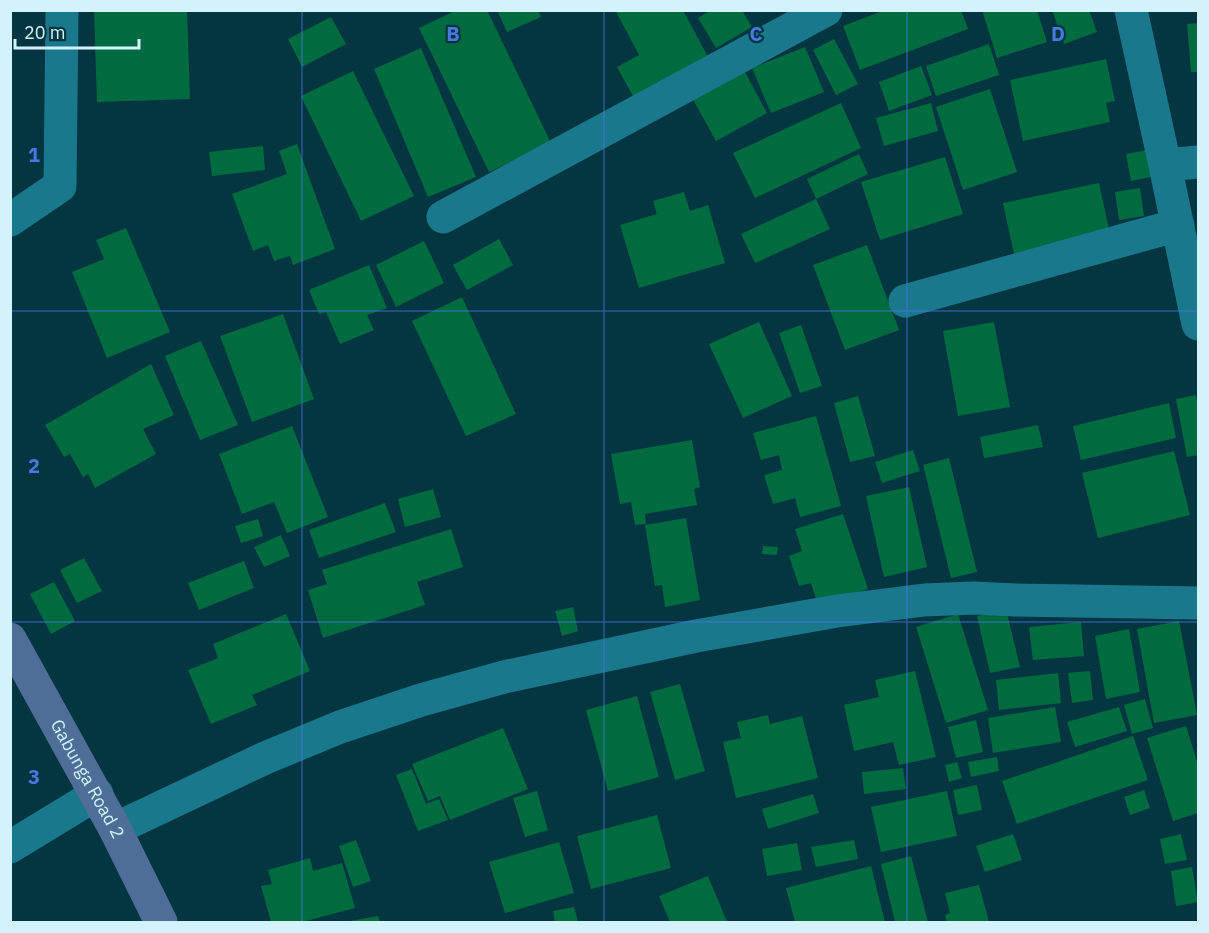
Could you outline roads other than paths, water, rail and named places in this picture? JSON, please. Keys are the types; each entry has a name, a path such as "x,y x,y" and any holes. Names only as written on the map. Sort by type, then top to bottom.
{"street":[{"path":"10,220 60,186 62,10"},
{"path":"443,217 826,10"},
{"path":"1131,10 1198,324"},
{"path":"1165,165 1198,162"},
{"path":"905,301 1178,225"},
{"path":"116,829 265,758 340,727 422,700 508,676 696,636 837,611 924,600 974,598 1198,603"},
{"name":"Gabunga Road 2","path":"10,639 116,829 161,922"},
{"path":"10,847 97,794"}]}
